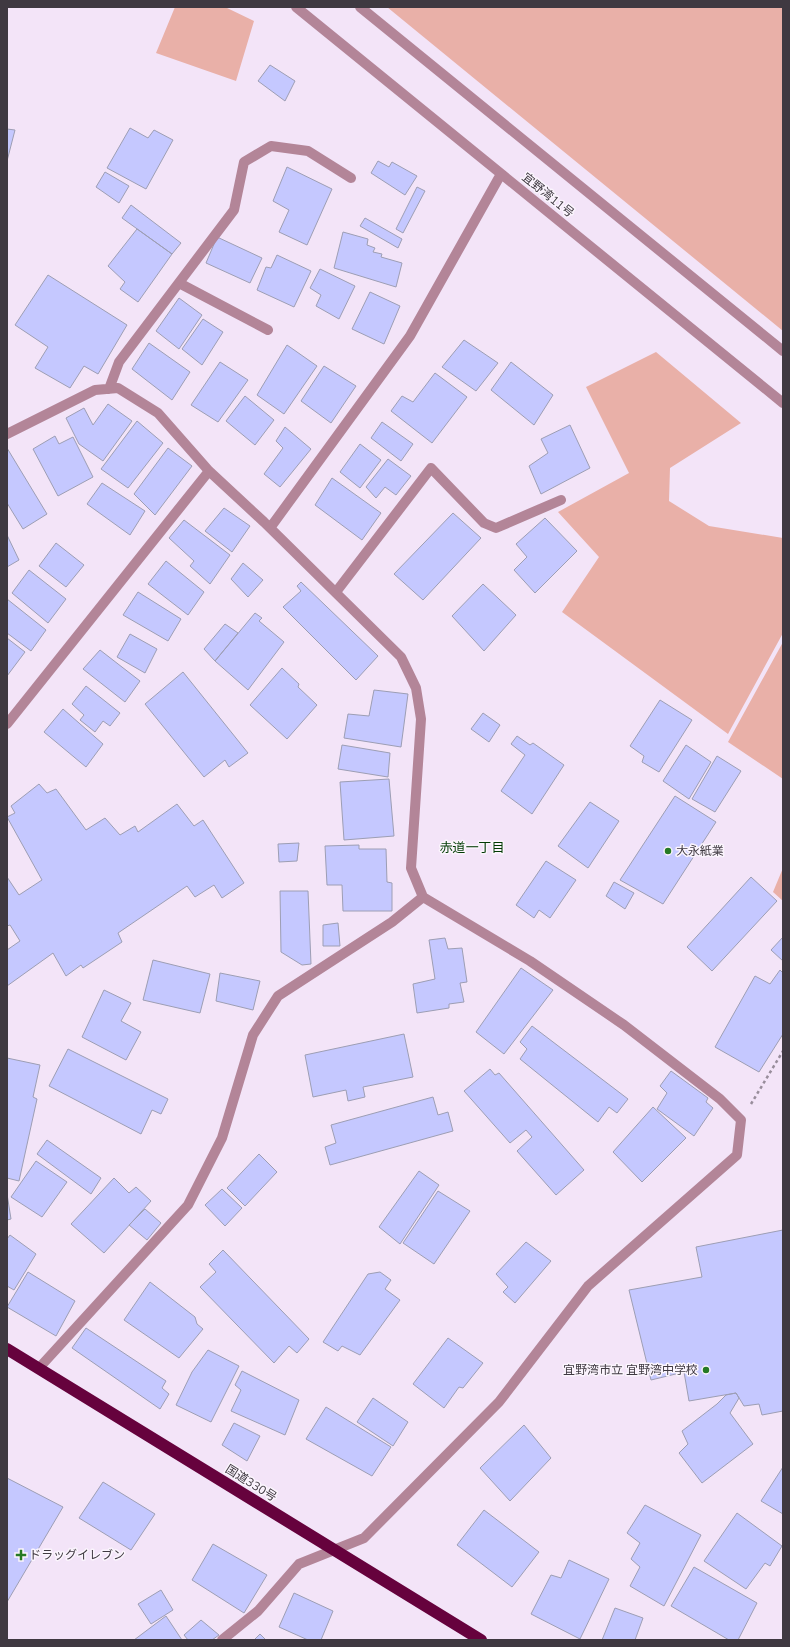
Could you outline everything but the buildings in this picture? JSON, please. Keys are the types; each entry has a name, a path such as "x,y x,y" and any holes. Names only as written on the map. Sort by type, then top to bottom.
{"highway":[{"name":"国道330号","path":"7,1349 481,1640"}],"street":[{"name":"宜野湾11号","path":"296,7 783,403"},
{"path":"360,7 783,351"},
{"path":"109,389 119,362 234,210 244,162 271,146 308,151 352,178"},
{"path":"270,528 410,336 501,174"},
{"path":"180,283 268,330"},
{"path":"7,434 95,390 118,388 158,413 209,471 270,528 401,657 416,688 421,719 412,868 423,897 530,961 624,1025 720,1099 741,1120 736,1155 588,1286 499,1402 364,1538 335,1551 299,1564 258,1611 222,1640"},
{"path":"336,592 430,468 484,523 496,528 561,500"},
{"path":"7,724 209,471"},
{"path":"40,1368 188,1205 222,1138 253,1035 278,996 392,922 423,897"}],"path":[{"path":"741,1120 783,1051"}],"shaded area":[{"path":"175,7 225,7 254,21 236,81 156,53"},
{"path":"387,7 783,7 783,331"},
{"path":"656,352 741,423 670,468 669,501 709,526 783,538 783,633 728,734 562,612 599,557 558,512 629,473 586,387"},
{"path":"783,642 783,779 728,742"},
{"path":"783,868 783,901 773,892"}],"place":[{"name":"大永紙業","path":"668,851"},
{"name":"宜野湾市立 宜野湾中学校","path":"706,1370"},
{"name":"ドラッグイレブン","path":"21,1555"}],"district":[{"name":"赤道一丁目","path":"472,848"}]}
